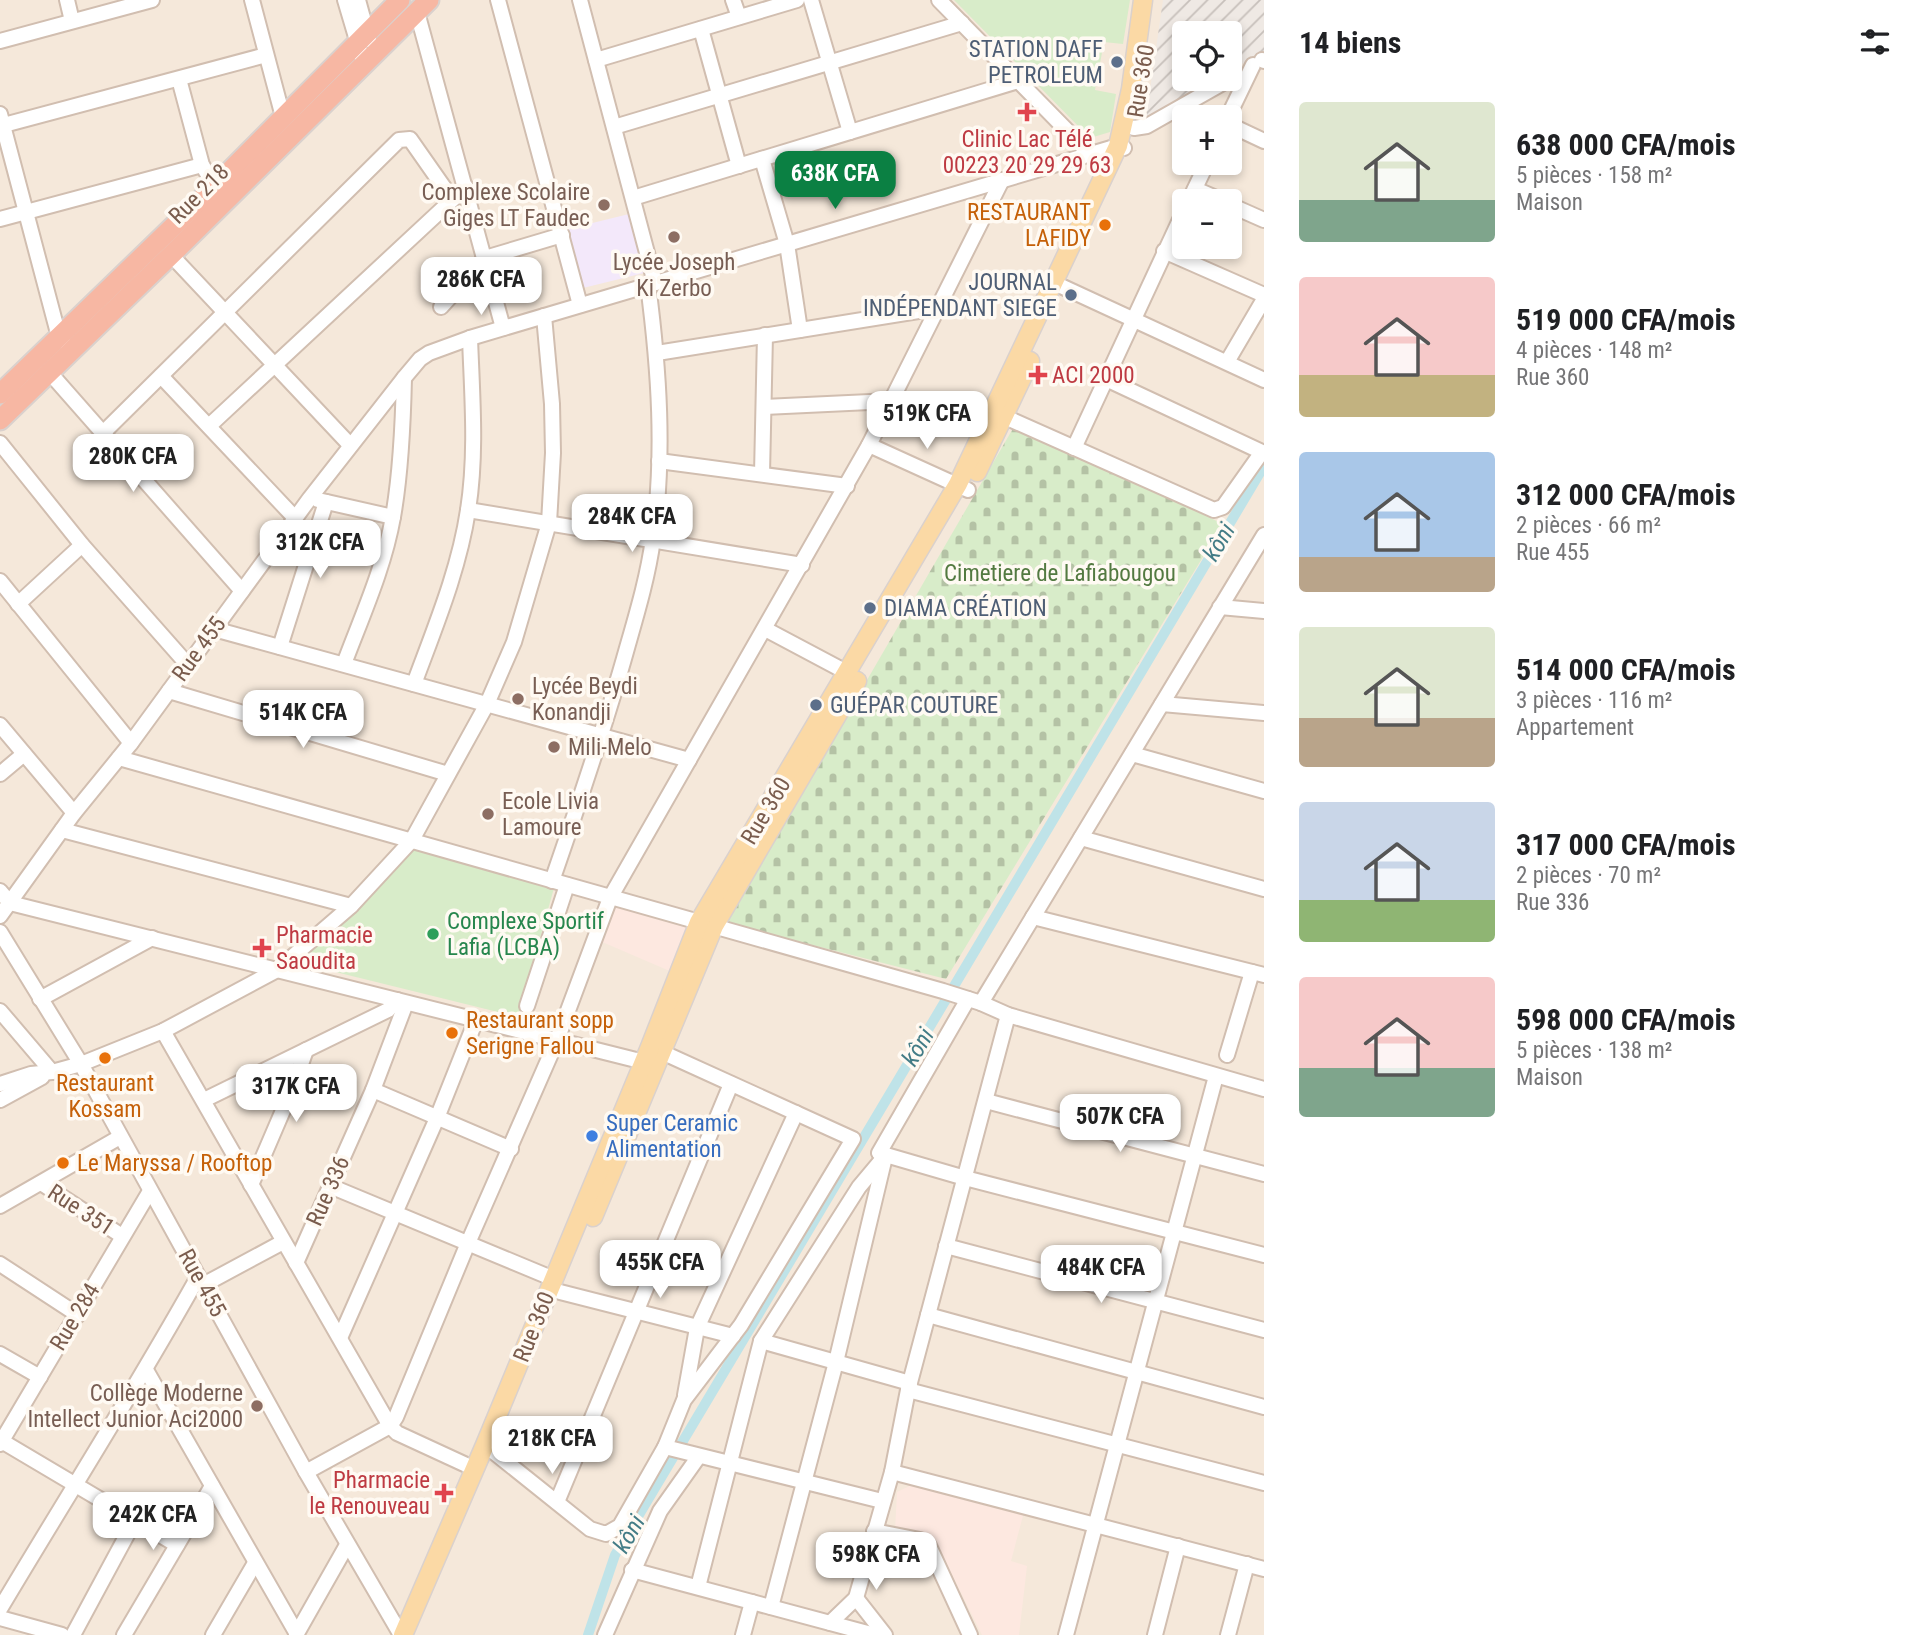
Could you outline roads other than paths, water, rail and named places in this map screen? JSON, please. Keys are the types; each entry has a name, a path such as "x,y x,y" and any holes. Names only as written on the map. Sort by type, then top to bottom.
{"highway":[{"name":"Rue 218","path":"0,420 50,373 66,344 215,186 400,0"},
{"name":"Rue 218","path":"0,394 66,344 171,256 423,6"}],"main road":[{"name":"Rue 360","path":"707,924 1004,417 1122,147 1143,0"},
{"name":"Rue 360","path":"414,1635 488,1448 707,924 848,673 963,487 1122,147 1135,128 1153,0"},
{"name":"Rue 360","path":"402,1635 475,1469 488,1448"}],"street":[{"path":"66,0 72,21"},
{"path":"0,40 152,0"},
{"path":"252,0 283,117"},
{"path":"345,0 369,59"},
{"path":"358,0 362,39"},
{"path":"498,0 580,305"},
{"path":"552,881 603,736 638,610 653,540 659,461 657,353 652,284 633,198 580,0"},
{"path":"733,0 738,17"},
{"path":"596,60 797,0"},
{"path":"811,0 850,132"},
{"path":"939,0 1090,154"},
{"path":"423,6 503,328"},
{"path":"614,127 962,23"},
{"path":"701,29 738,166"},
{"path":"66,344 1,122 267,55"},
{"path":"1242,72 1261,61"},
{"path":"1235,105 1261,61"},
{"path":"178,79 202,165 215,186"},
{"path":"633,198 1018,81"},
{"path":"1135,128 1147,126 1209,91"},
{"path":"1242,131 1264,141"},
{"path":"103,433 399,140 410,139 452,199"},
{"path":"414,684 447,595 468,510 474,421 470,338 1090,154 1122,147"},
{"path":"762,159 787,244 800,330"},
{"path":"0,219 202,165"},
{"path":"306,1472 390,1426 396,1418 468,1243 557,1040 610,898 870,445 1002,180"},
{"path":"209,426 466,187"},
{"path":"1242,210 1264,220"},
{"path":"441,307 485,258 562,235"},
{"path":"1074,448 1172,235"},
{"path":"1164,251 1264,297 1227,362"},
{"path":"171,256 350,445"},
{"path":"1063,287 1264,380"},
{"path":"657,353 937,307"},
{"path":"0,1084 31,1074 52,1072 81,1064 163,1031 277,970 351,906 412,840 487,704 514,642 549,523 553,453 552,404 544,316"},
{"path":"762,474 765,335"},
{"name":"Rue 455","path":"0,916 350,445 420,359 470,338"},
{"path":"50,373 242,591"},
{"path":"161,376 295,518"},
{"path":"344,664 378,573 393,517 404,410 404,379"},
{"path":"1004,417 1219,510 1262,452 1106,379"},
{"path":"764,407 891,401"},
{"path":"0,443 82,545 188,664"},
{"path":"870,445 963,487"},
{"path":"659,461 847,486"},
{"path":"310,498 393,517"},
{"path":"280,647 326,502"},
{"path":"468,510 803,565"},
{"path":"1264,535 1033,917 962,997 879,1153 965,1178 1264,1255"},
{"path":"18,604 82,545"},
{"path":"0,581 131,743"},
{"path":"1220,607 1264,611"},
{"path":"214,629 690,760"},
{"path":"765,629 848,673"},
{"path":"169,691 448,774"},
{"path":"1162,704 1264,713"},
{"path":"0,725 74,813"},
{"path":"0,774 24,754"},
{"path":"1132,754 1264,791"},
{"path":"119,758 962,997 1008,1015 1264,1089"},
{"path":"62,830 351,906"},
{"path":"1081,838 1264,889"},
{"path":"527,1006 567,885"},
{"path":"0,891 10,903 152,939 557,1040 652,1054 731,1084 853,1139 733,1336 684,1400"},
{"path":"1033,917 1258,974 1227,1055"},
{"name":"Rue 455","path":"0,932 81,1064 347,1545 402,1635"},
{"path":"40,999 152,939"},
{"path":"204,1100 388,1010 401,1001"},
{"name":"Rue 336","path":"296,1263 373,1090 401,1001"},
{"path":"0,1011 52,1072"},
{"path":"830,1623 856,1598 892,1472 909,1386 1008,1015"},
{"path":"340,1338 437,1118 476,1020"},
{"path":"163,1031 390,1426 397,1433 475,1469"},
{"path":"251,1185 306,1050"},
{"path":"0,1100 52,1072"},
{"path":"1066,1635 1216,1076"},
{"path":"557,1502 731,1084"},
{"path":"373,1090 511,1149"},
{"path":"986,1101 1264,1174"},
{"path":"488,1448 590,1529 606,1534 620,1526 672,1449 697,1328 796,1113"},
{"path":"0,1206 120,1137"},
{"path":"698,1587 761,1341 859,1187 885,1156"},
{"path":"771,1607 836,1362 885,1156"},
{"name":"Rue 351","path":"41,1184 122,1236"},
{"path":"330,1186 468,1243 557,1286 636,1311 733,1336"},
{"name":"Rue 284","path":"1,1442 150,1191"},
{"path":"0,1609 74,1484 201,1281 283,1242"},
{"path":"947,1247 1264,1330"},
{"path":"0,1264 78,1315"},
{"path":"928,1315 1264,1407"},
{"path":"761,1341 1117,1445 1264,1483"},
{"path":"0,1354 40,1377"},
{"path":"146,1370 296,1634"},
{"path":"1,1442 177,1545"},
{"path":"672,1449 882,1501"},
{"path":"605,1635 660,1511 699,1455"},
{"path":"892,1472 1264,1569"},
{"path":"124,1635 212,1486"},
{"path":"72,1635 135,1520"},
{"path":"874,1531 920,1540 929,1546 970,1635"},
{"path":"296,1634 347,1545"},
{"path":"1155,1635 1178,1546"},
{"path":"213,1635 255,1563"},
{"path":"1228,1635 1247,1564"},
{"path":"632,1570 875,1635"},
{"path":"856,1598 885,1635"},
{"path":"743,1635 752,1602"},
{"path":"0,1618 62,1635"}],"waterway":[{"name":"kôni","path":"588,1635 615,1555 1264,466"}],"place":[{"name":"STATION DAFF PETROLEUM","path":"1117,62"},
{"name":"Clinic Lac Télé 00223 20 29 29 63","path":"1027,112"},
{"name":"Complexe Scolaire Giges LT Faudec","path":"604,205"},
{"name":"RESTAURANT LAFIDY","path":"1105,225"},
{"name":"Lycée Joseph Ki Zerbo","path":"674,237"},
{"name":"JOURNAL INDÉPENDANT SIEGE","path":"1071,295"},
{"name":"ACI 2000","path":"1038,375"},
{"name":"DIAMA CRÉATION","path":"870,608"},
{"name":"Lycée Beydi Konandji","path":"518,699"},
{"name":"GUÉPAR COUTURE","path":"816,705"},
{"name":"Mili-Melo","path":"554,747"},
{"name":"Ecole Livia Lamoure","path":"488,814"},
{"name":"Complexe Sportif Lafia (LCBA)","path":"433,934"},
{"name":"Pharmacie Saoudita","path":"262,948"},
{"name":"Restaurant sopp Serigne Fallou","path":"452,1033"},
{"name":"Restaurant Kossam","path":"105,1058"},
{"name":"Super Ceramic Alimentation","path":"592,1136"},
{"name":"Le Maryssa / Rooftop","path":"63,1163"},
{"name":"Collège Moderne Intellect Junior Aci2000","path":"257,1406"},
{"name":"Pharmacie le Renouveau","path":"444,1493"}],"park label":[{"name":"Cimetiere de Lafiabougou","path":"1060,573"}]}
